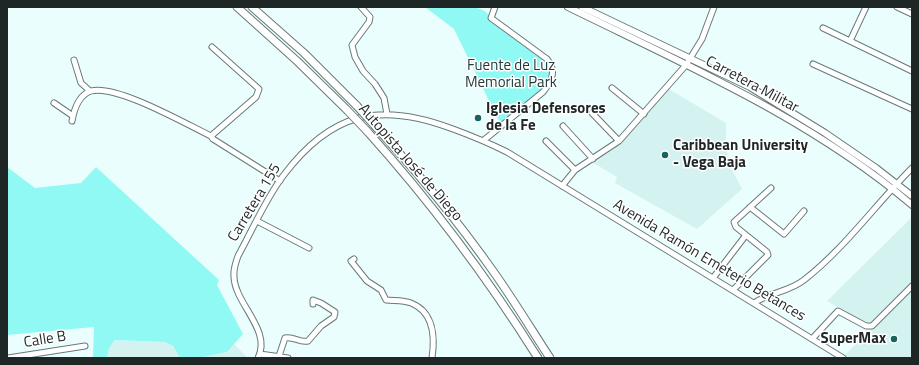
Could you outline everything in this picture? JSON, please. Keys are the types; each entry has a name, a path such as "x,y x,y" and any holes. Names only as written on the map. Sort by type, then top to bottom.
{"highway":[{"name":"Autopista José de Diego","path":"237,7 297,61 347,110 420,191 497,295 538,358"},
{"name":"Autopista José de Diego","path":"252,7 304,53 357,106 429,187 466,234 511,297 550,358"}],"main road":[{"name":"Carretera Militar","path":"568,7 686,65 782,115 821,139 912,205"},
{"name":"Carretera Militar","path":"586,8 750,87 825,133 898,184 912,196"}],"street":[{"path":"361,7 370,17 369,22 352,45 355,57 363,71 375,84 384,98 387,114"},
{"path":"484,140 543,92 550,83 553,74 552,65 547,59 491,18 495,7"},
{"path":"562,186 575,170 619,142 686,65 702,39 714,7"},
{"path":"850,41 866,7"},
{"path":"897,7 912,14"},
{"path":"823,28 912,71"},
{"path":"211,136 256,97 258,89 212,47"},
{"path":"74,60 81,83 90,91 106,91 134,99 211,136 218,142 280,181"},
{"path":"813,64 912,108"},
{"path":"612,88 644,114"},
{"path":"54,103 72,118 73,110 80,100 90,91"},
{"path":"592,113 619,142"},
{"name":"Carretera 155","path":"259,356 260,337 239,293 234,278 238,256 280,181 311,144 327,132 359,117 387,114 427,120 484,140 507,152 562,186"},
{"path":"563,126 593,159"},
{"path":"546,141 575,170"},
{"path":"754,303 769,294 787,290 802,281 836,252 912,168"},
{"name":"Avenida Ramón Emeterio Betances","path":"562,186 842,358"},
{"path":"733,290 768,255 767,252 736,227 734,222 771,188"},
{"path":"750,207 784,234 804,211"},
{"path":"257,221 309,248"},
{"path":"713,278 746,235"},
{"path":"354,259 352,261 363,276 381,290 386,300 413,304 426,315 432,326 434,340 432,358"},
{"path":"812,339 838,311 866,326 872,326 912,286"},
{"path":"279,356 285,338 290,337 300,341 308,341 322,326 334,317 334,312 321,303 314,300 313,304"},
{"name":"Calle B","path":"8,358 85,346"},
{"path":"259,356 279,356 288,358"}],"shaded area":[{"name":"Caribbean University - Vega Baja","path":"667,88 726,123 726,146 729,164 742,189 697,229 615,183 617,177 592,162 614,149 626,138"},
{"path":"912,217 912,358 848,358 845,355 873,327 827,301"},
{"path":"115,340 165,342 173,346 180,358 107,358 109,348"},
{"path":"234,344 248,358 199,358 227,352"}],"green space":[{"name":"Fuente de Luz Memorial Park","path":"425,7 468,7 483,10 488,14 493,23 547,63 550,70 550,76 546,84 535,96 502,121 499,121 454,29"},
{"path":"7,167 35,188 81,183 96,167 219,280 217,285 243,334 227,352 199,358 180,358 173,346 165,342 115,340 109,348 107,358 93,358 94,327 7,335"}],"place":[{"name":"Iglesia Defensores de la Fe","path":"478,118"},
{"name":"Caribbean University - Vega Baja","path":"665,155"},
{"name":"SuperMax","path":"894,339"}]}
